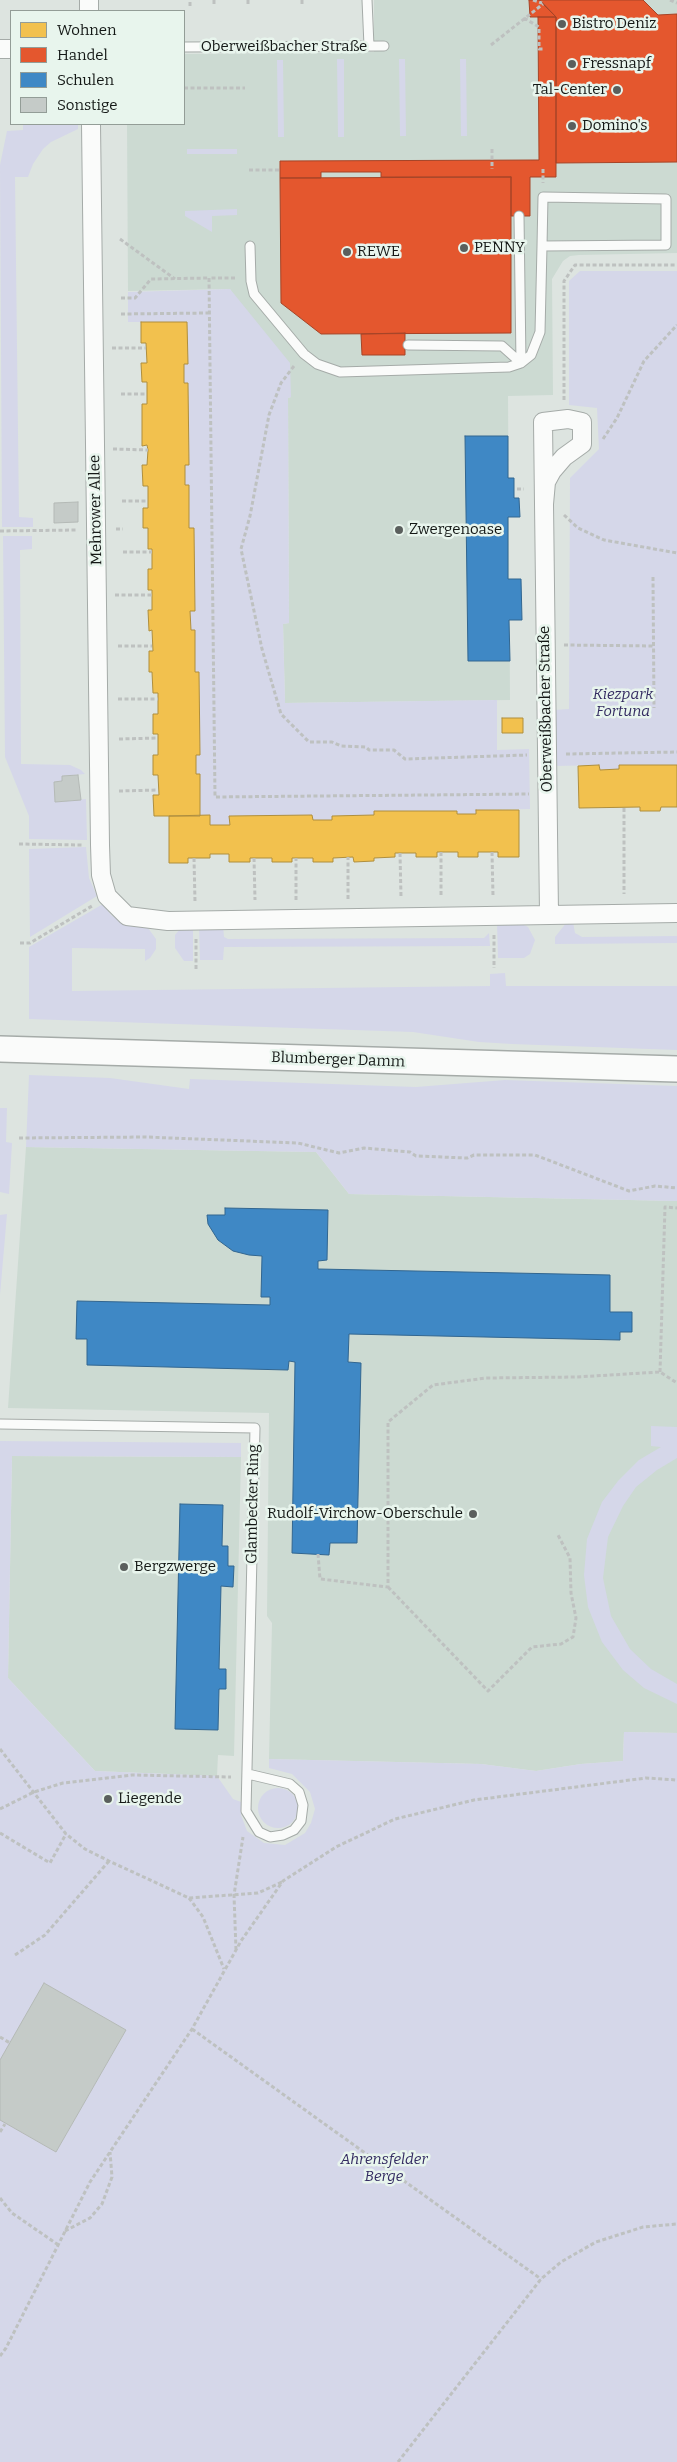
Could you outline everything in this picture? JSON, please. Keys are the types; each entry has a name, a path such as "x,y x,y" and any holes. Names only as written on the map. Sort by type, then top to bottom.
{"main road":[{"name":"Blumberger Damm","path":"0,1050 677,1069"}],"street":[{"name":"Mehrower Allee","path":"91,125 98,739 101,875 104,898"},
{"name":"Oberweißbacher Straße","path":"544,504 549,914"},
{"path":"104,898 127,916 168,921 677,913"}],"lane":[{"path":"367,0 369,46"},
{"name":"Oberweißbacher Straße","path":"185,47 384,46"},
{"path":"250,246 251,278 254,294 304,354 317,364 340,372 508,367 520,364 531,355 540,332 543,197 666,199 666,246 542,246"},
{"path":"519,216 520,364"},
{"path":"408,345 502,346 520,364"},
{"name":"Glambecker Ring","path":"0,1424 255,1428 248,1776"},
{"path":"248,1776 290,1784 299,1792 303,1805 301,1821 294,1830 283,1835 270,1837 259,1832 246,1811 248,1776"}],"path":[{"path":"190,0 190,6"},
{"path":"214,0 214,6"},
{"path":"248,0 248,6"},
{"path":"302,0 302,6"},
{"path":"491,44 542,4 533,0"},
{"path":"670,0 677,3"},
{"path":"524,18 539,27 539,49 542,49"},
{"path":"185,88 245,88"},
{"path":"492,149 492,169"},
{"path":"249,170 280,170"},
{"path":"120,239 175,279"},
{"path":"564,404 564,280 575,266 677,265"},
{"path":"209,278 215,798 534,794"},
{"path":"121,298 135,298 151,279 251,278"},
{"path":"121,314 210,313"},
{"path":"600,443 617,418 644,361 677,325"},
{"path":"121,348 146,348"},
{"path":"304,354 281,383 269,415 250,516 241,549 262,650 281,714 309,742 332,742 341,746 366,747 369,750 394,750 405,758 534,755"},
{"path":"122,394 147,394"},
{"path":"122,450 148,450"},
{"path":"122,501 148,501"},
{"path":"0,531 96,529"},
{"path":"584,531 604,540 677,553"},
{"path":"123,552 152,552"},
{"path":"653,577 654,708"},
{"path":"96,595 152,595"},
{"path":"97,647 152,646"},
{"path":"546,646 654,646"},
{"path":"98,699 158,698"},
{"path":"98,739 158,738"},
{"path":"560,754 677,752"},
{"path":"99,792 158,790"},
{"path":"624,808 624,913"},
{"path":"19,844 87,845"},
{"path":"440,852 442,916"},
{"path":"492,852 494,968"},
{"path":"400,853 401,917"},
{"path":"348,857 348,918"},
{"path":"194,858 196,971"},
{"path":"254,858 255,919"},
{"path":"296,858 296,918"},
{"path":"20,943 30,943 104,898"},
{"path":"19,1138 146,1138 298,1143 340,1154 364,1148 410,1152 416,1156 467,1158 474,1155 535,1155 629,1191 655,1186 677,1188"},
{"path":"660,1372 665,1208 677,1208"},
{"path":"388,1588 388,1422 433,1385 486,1378 576,1377 660,1372 677,1383"},
{"path":"318,1554 320,1580 388,1588 488,1691 532,1647 561,1644 573,1637 576,1618 571,1593 570,1558 558,1535"},
{"path":"0,1749 66,1834 85,1848 109,1861 189,1898 258,1893 283,1881 336,1847 395,1819 474,1800 646,1778 677,1780"},
{"path":"0,1809 34,1792 63,1783 132,1775 248,1776"},
{"path":"236,1951 234,1895 246,1811"},
{"path":"0,1833 50,1862 66,1834"},
{"path":"15,1955 45,1935 109,1861"},
{"path":"0,2356 6,2348 90,2182 192,2029 236,1951 266,1903 283,1881"},
{"path":"189,1898 203,1917 225,1970"},
{"path":"192,2029 541,2279"},
{"path":"0,2037 10,2042"},
{"path":"0,2132 5,2124"},
{"path":"64,2231 90,2218 102,2204 112,2177 110,2152"},
{"path":"0,2198 12,2213 57,2244"},
{"path":"398,2462 541,2279 561,2262 596,2242 643,2227 677,2224"}],"shaded area":[{"path":"374,0 677,0 677,253 579,255 570,256 563,261 552,279 553,395 508,396 510,700 285,703 283,624 289,623 288,398 291,397 230,289 128,291 127,125 185,125 185,54 374,52"},
{"name":"Rudolf-Virchow-Oberschule","path":"26,1147 316,1152 349,1194 677,1201 677,1733 624,1732 623,1761 581,1764 536,1771 481,1764 269,1759 272,1623 267,1616 269,1413 8,1408"},
{"name":"Bergzwerge","path":"12,1456 241,1457 234,1756 218,1755 217,1776 95,1771 8,1678"}],"green space":[{"path":"337,59 344,59 344,137 338,137"},
{"path":"399,59 405,59 406,136 400,136"},
{"path":"460,59 466,59 467,136 461,136"},
{"path":"277,60 283,60 284,137 278,137"},
{"path":"23,125 78,125 78,129 51,142 43,149 33,164 28,177 15,177 19,517 33,518 33,527 2,527 0,165 7,131 23,130"},
{"path":"187,149 237,149 237,154 187,154"},
{"path":"237,209 237,215 212,216 212,232 185,216 185,211"},
{"name":"Kiezpark Fortuna","path":"580,271 677,271 677,765 619,765 619,769 600,770 599,765 555,766 554,710 569,709 570,478 599,449 597,408 569,405 569,281"},
{"path":"230,289 290,363 291,397 288,398 289,623 283,624 285,703 497,700 497,750 529,749 530,809 476,810 476,814 457,814 457,811 375,811 374,815 332,816 332,820 313,820 312,815 230,816 230,825 210,825 210,816 200,816 200,774 196,774 196,755 200,755 199,672 195,672 195,631 191,630 190,611 195,610 194,529 189,528 189,486 185,485 185,465 189,465 188,383 184,383 184,364 188,364 187,322 128,322 128,292"},
{"path":"3,536 32,536 32,549 20,550 21,764 70,765 85,774 62,776 62,781 54,782 55,802 86,799 87,840 29,839 29,816 5,757"},
{"path":"86,847 89,878 97,896 30,937 29,849"},
{"path":"103,904 111,915 120,921 148,928 156,939 156,949 150,958 145,961 145,949 72,948 72,991 490,986 490,974 505,973 506,986 677,986 677,1050 479,1042 413,1032 29,1019 29,947"},
{"path":"567,922 573,922 575,933 582,937 677,936 677,943 555,944 555,937"},
{"path":"497,923 520,923 528,927 535,940 530,954 524,958 498,958"},
{"path":"223,925 224,937 228,939 484,938 489,933 490,946 224,947 223,960 200,960 199,926"},
{"path":"193,926 193,961 184,961 175,948 175,935 180,929"},
{"path":"29,1075 110,1078 189,1089 190,1079 416,1087 505,1080 677,1086 677,1201 349,1194 316,1152 26,1147"},
{"path":"0,1108 7,1108 6,1142 12,1143 9,1194 0,1192"},
{"path":"7,1214 0,1295 0,1215"},
{"path":"651,1426 677,1427 677,1458 657,1470 636,1487 623,1506 608,1537 603,1578 611,1616 630,1649 651,1669 677,1684 677,1704 644,1688 623,1670 602,1642 588,1607 584,1575 587,1539 602,1502 618,1481 639,1460 661,1447 651,1446"},
{"name":"Ahrensfelder Berge","path":"0,1441 241,1443 241,1457 12,1456 8,1678 95,1771 217,1776 233,1799 241,1802 241,1815 247,1831 264,1843 285,1845 305,1833 311,1823 315,1809 310,1792 292,1774 269,1768 269,1759 481,1764 536,1771 581,1764 623,1761 624,1732 677,1733 677,2462 0,2462 0,2120 56,2152 126,2030 44,1983 0,2060"},
{"path":"282,1788 289,1791 295,1797 298,1808 297,1816 289,1825 282,1828 274,1828 267,1825 259,1816 258,1804 261,1797 270,1789"}],"building: Wohnen":[{"path":"141,322 187,322 188,364 184,364 184,383 188,383 189,465 185,465 185,485 189,485 189,528 194,528 195,611 190,611 191,630 195,630 195,672 199,672 200,755 196,755 196,774 200,774 200,816 154,816 153,795 159,795 158,775 153,775 153,755 158,755 158,734 153,734 153,714 158,714 158,693 153,693 152,672 149,672 149,651 153,651 152,630 149,631 148,610 152,610 152,590 148,590 148,569 152,569 152,549 148,549 148,528 143,528 143,508 148,508 148,486 143,486 142,465 147,465 148,450 147,445 142,446 142,404 147,404 147,382 142,382 141,363 147,363 146,343 141,343"},
{"path":"502,718 523,718 523,733 502,733"},
{"path":"599,765 600,770 619,769 619,765 677,765 677,807 661,807 660,811 640,811 640,807 579,808 578,766"},
{"path":"476,810 519,810 519,857 498,857 498,852 478,852 478,857 458,857 458,852 437,852 437,857 416,857 416,853 395,853 395,857 374,858 374,861 354,862 353,857 333,858 333,862 313,862 313,858 292,858 292,862 272,862 272,858 250,858 250,862 229,862 229,854 210,854 210,858 188,858 188,863 169,863 169,816 210,815 210,825 230,825 229,816 312,815 313,820 332,820 332,816 374,815 374,811 457,811 457,814 476,814"}],"building: Handel":[{"path":"529,0 540,0 556,17 530,17"},
{"name":"Tal-Center","path":"539,0 643,0 658,15 677,14 677,162 556,163 556,17"},
{"path":"538,17 556,17 556,177 530,177 530,216 511,216 511,177 381,177 381,172 321,172 321,178 280,178 280,161 539,160"},
{"path":"511,177 511,333 321,334 281,303 280,178"},
{"path":"405,333 405,355 362,355 361,334"}],"building: Schulen":[{"path":"465,436 508,436 508,478 514,478 514,498 519,498 520,517 508,517 508,579 521,579 522,620 509,620 510,661 468,661"},
{"path":"225,1208 328,1210 327,1260 318,1261 318,1269 610,1275 610,1312 632,1312 632,1332 620,1332 620,1340 349,1334 348,1362 361,1363 357,1543 330,1543 329,1555 292,1553 295,1362 289,1361 288,1370 87,1365 87,1339 76,1339 77,1301 270,1305 270,1297 261,1297 262,1256 233,1251 218,1240 208,1224 207,1215 225,1215"},
{"path":"180,1504 223,1505 222,1546 228,1546 228,1566 234,1566 233,1587 221,1586 219,1669 226,1669 226,1689 219,1689 218,1730 175,1729"}],"building: Sonstige":[{"path":"78,502 78,522 54,523 54,503"},
{"path":"78,775 81,800 55,802 54,782 62,781 62,776"},
{"path":"44,1983 126,2030 56,2152 0,2120 0,2060"}],"place":[{"name":"Bistro Deniz","path":"562,24"},
{"name":"Fressnapf","path":"572,64"},
{"name":"Tal-Center","path":"617,90"},
{"name":"Domino's","path":"572,126"},
{"name":"PENNY","path":"464,248"},
{"name":"REWE","path":"347,252"},
{"name":"Zwergenoase","path":"399,530"},
{"name":"Rudolf-Virchow-Oberschule","path":"473,1514"},
{"name":"Bergzwerge","path":"124,1567"},
{"name":"Liegende","path":"108,1799"}]}
